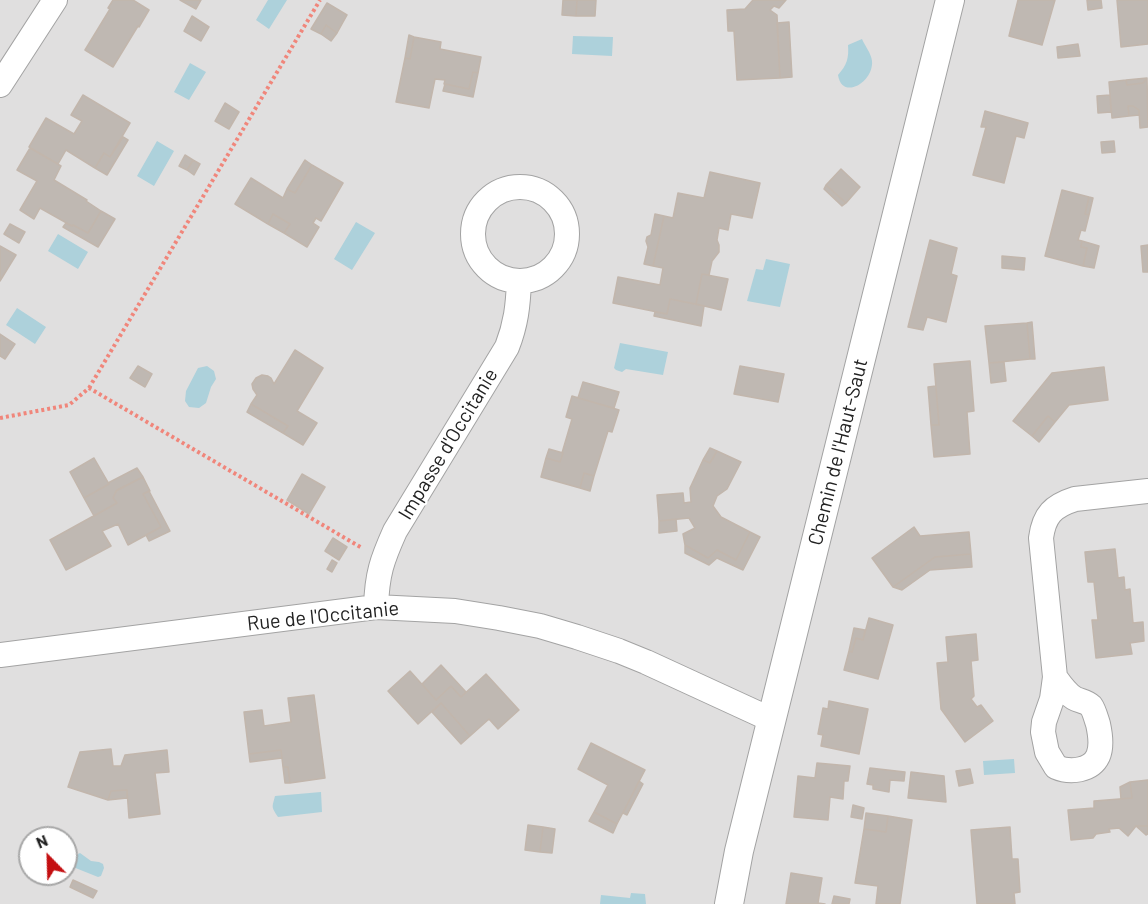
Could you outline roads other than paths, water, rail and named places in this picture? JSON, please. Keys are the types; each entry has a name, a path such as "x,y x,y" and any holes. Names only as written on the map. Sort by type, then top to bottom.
{"street":[{"path":"0,85 55,0"},
{"name":"Chemin de l'Haut-Saut","path":"729,904 739,851 950,0"},
{"name":"Impasse d'Occitanie","path":"376,607 378,574 395,531 507,346 515,325 519,303 519,281"},
{"path":"1055,677 1041,538 1045,521 1054,508 1064,502 1148,492"},
{"name":"Rue de l'Occitanie","path":"0,655 376,607 455,611 509,620 568,634 646,662 772,720"}],"water":[{"path":"268,0 287,0 269,29 256,20"},
{"path":"573,36 613,37 612,56 572,54"},
{"path":"862,39 872,61 871,69 863,82 851,88 845,87 838,75 847,61 848,45"},
{"path":"190,63 206,72 189,100 174,92"},
{"path":"157,141 174,151 154,186 137,176"},
{"path":"356,222 375,233 352,270 334,259"},
{"path":"58,234 88,252 78,269 48,251"},
{"path":"766,259 790,264 780,307 747,301 756,269 763,270"},
{"path":"17,308 46,327 35,344 6,325"},
{"path":"620,343 668,352 663,375 626,369 622,372 616,370 614,368"},
{"path":"207,366 214,371 216,379 206,403 199,408 189,407 185,401 186,391 198,368"},
{"path":"1014,759 1015,773 984,775 983,761"},
{"path":"321,792 322,812 278,817 273,809 275,796"},
{"path":"80,853 91,861 103,864 101,876 98,877 78,869 78,854"},
{"path":"631,893 645,894 646,904 600,904 601,895 630,898"}]}
